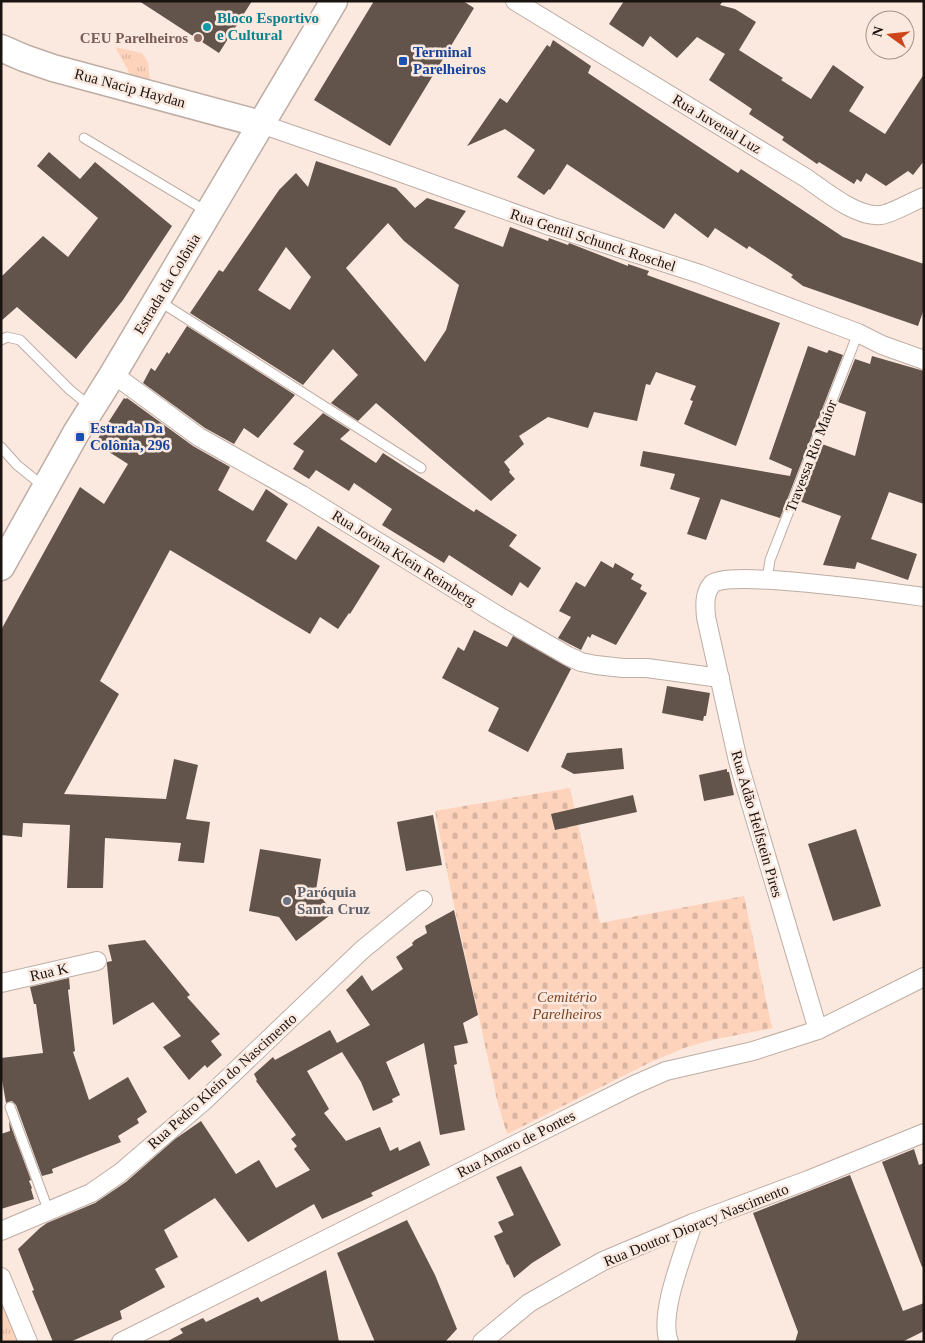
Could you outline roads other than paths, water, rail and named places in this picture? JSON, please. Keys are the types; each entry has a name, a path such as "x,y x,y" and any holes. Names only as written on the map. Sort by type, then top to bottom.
{"main road":[{"name":"Estrada da Colônia","path":"1,567 92,408 334,1"},
{"name":"Rua Nacip Haydan","path":"1,48 53,68 261,124"}],"street":[{"name":"Rua Juvenal Luz","path":"515,1 806,178 847,206 865,214 882,215 924,196"},
{"name":"Rua Gentil Schunck Roschel","path":"261,124 550,226 700,274 858,333 882,345 924,360"},
{"name":"Rua Jovina Klein Reimberg","path":"113,374 199,437 302,495 497,615 568,656 581,662 596,665 647,668 720,678"},
{"name":"Rua Adão Helfstein Pires","path":"767,580 720,580 713,583 706,594 706,617 738,761 818,1030"},
{"path":"767,580 844,586 924,597"},
{"name":"Rua Pedro Klein do Nascimento","path":"1,1231 92,1193 120,1173 204,1101 362,950 423,900"},
{"name":"Rua K","path":"1,983 97,961"},
{"name":"Rua Amaro de Pontes","path":"121,1342 634,1085 666,1071 753,1051 818,1030 924,978"},
{"name":"Rua Doutor Dioracy Nascimento","path":"482,1342 529,1304 603,1261 924,1133"},
{"path":"669,1342 665,1326 668,1304 693,1224"},
{"path":"1,1277 28,1342"}],"lane":[{"path":"84,138 208,213"},
{"path":"157,300 420,468"},
{"name":"Travessa Rio Maior","path":"767,580 770,560 858,333"},
{"path":"1,340 7,337 20,340 70,390 92,408"},
{"path":"1,447 17,465 45,488"},
{"path":"10,1107 49,1212"}],"place":[{"name":"Bloco Esportivo e Cultural","path":"207,27"},
{"name":"CEU Parelheiros","path":"198,38"},
{"name":"Terminal Parelheiros","path":"403,61"},
{"name":"Estrada Da Colônia, 296","path":"80,437"},
{"name":"Paróquia Santa Cruz","path":"287,901"}],"park label":[{"name":"Cemitério Parelheiros","path":"567,1006"}]}
